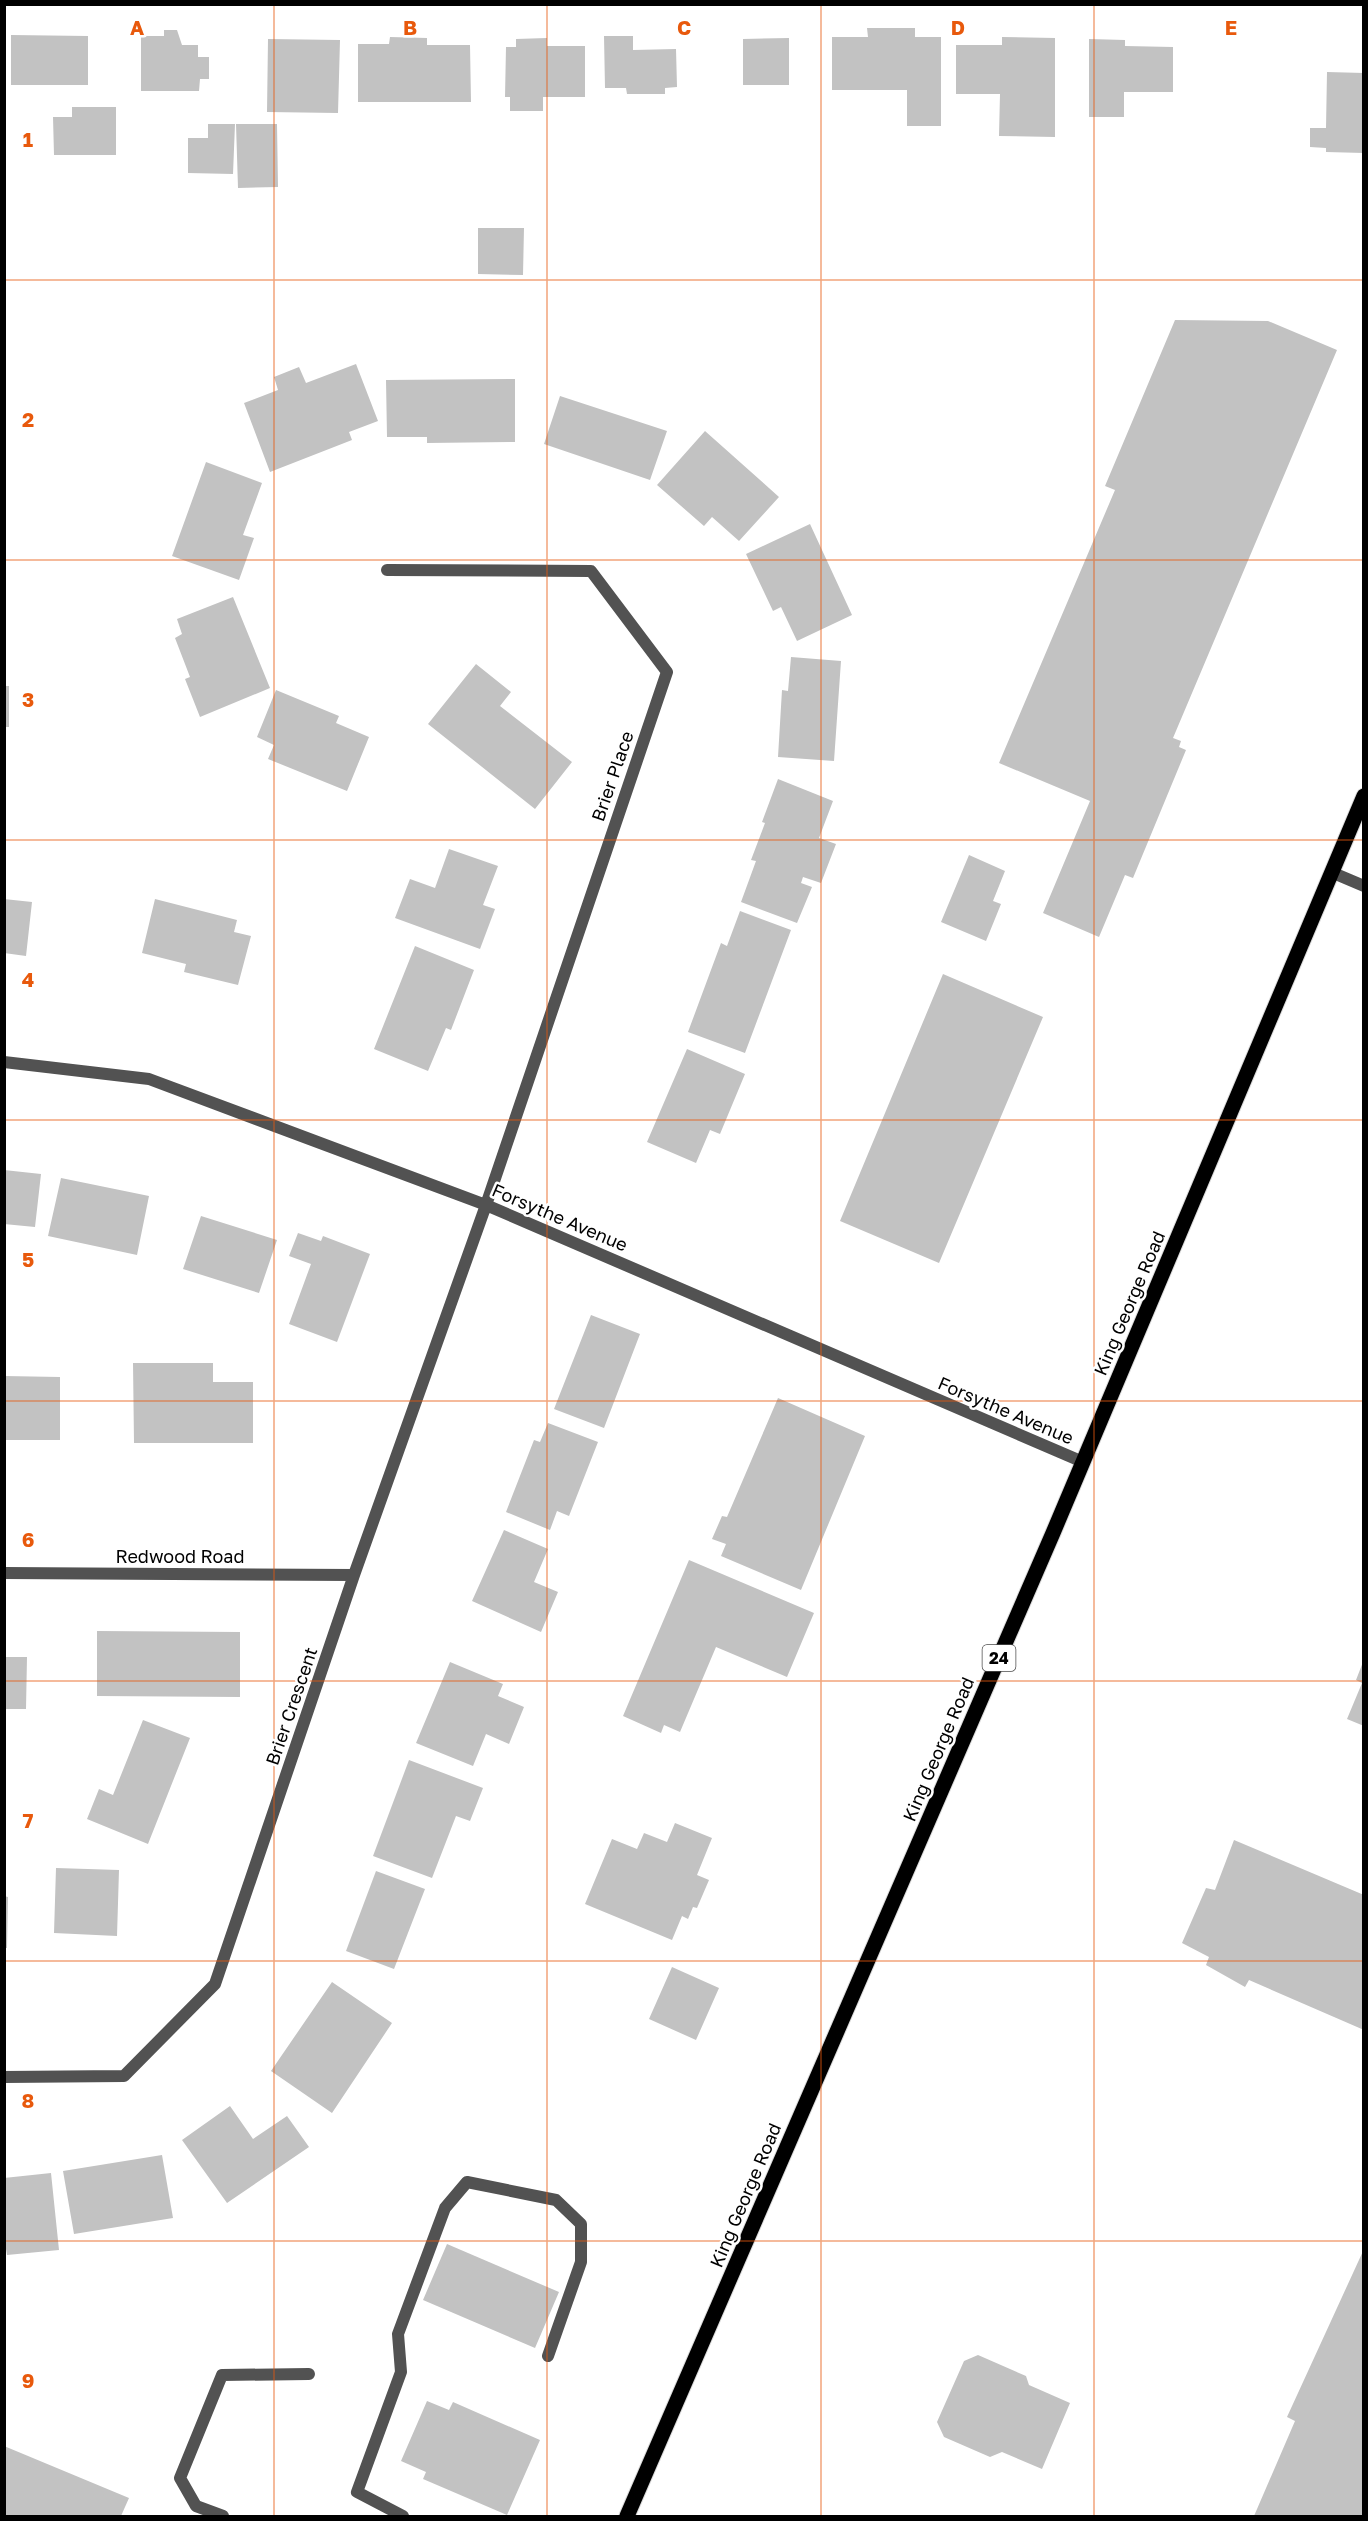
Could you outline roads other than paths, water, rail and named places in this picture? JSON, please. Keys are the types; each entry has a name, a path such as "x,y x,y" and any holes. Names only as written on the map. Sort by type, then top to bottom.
{"main road":[{"name":"King George Road","path":"627,2517 1083,1462 1364,796"}],"street":[{"name":"Brier Place","path":"387,570 591,571 667,672 486,1205"},
{"path":"1331,872 1364,886"},
{"name":"Forsythe Avenue","path":"4,1062 149,1079 486,1205 1083,1462"},
{"name":"Brier Crescent","path":"4,2077 124,2076 215,1984 354,1575 486,1205"},
{"name":"Redwood Road","path":"4,1573 354,1575"},
{"path":"403,2517 357,2492 401,2372 398,2334 445,2208 467,2182 556,2200 581,2224 581,2262 548,2356"},
{"path":"223,2517 196,2506 180,2478 222,2375 309,2374"}]}
